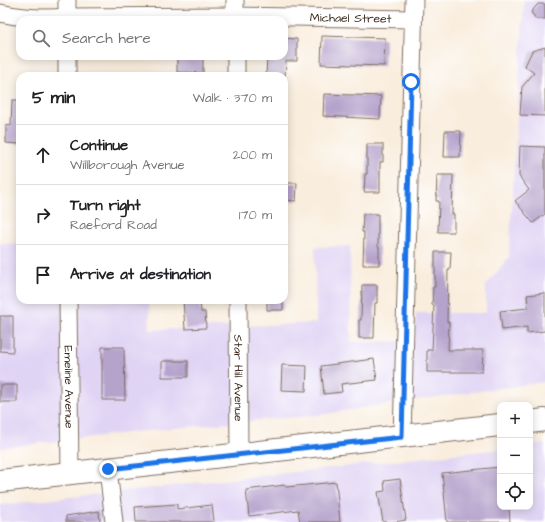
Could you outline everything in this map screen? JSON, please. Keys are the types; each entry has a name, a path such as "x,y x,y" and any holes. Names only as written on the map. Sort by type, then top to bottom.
{"main road":[{"path":"533,422 545,420"},
{"path":"0,481 497,425"}],"street":[{"path":"402,437 414,0"},
{"name":"Michael Street","path":"56,16 67,12 235,12 413,19"},
{"name":"Michael Street","path":"0,13 16,16"},
{"path":"67,60 67,72"},
{"path":"236,60 236,72"},
{"name":"Emeline Avenue","path":"68,304 70,474"},
{"name":"Star Hill Avenue","path":"238,304 239,455"},
{"path":"108,469 114,522"}],"shaded area":[{"path":"524,0 545,0 545,382 319,415 152,430 0,448 0,243 16,244 16,304 149,304 150,330 316,323 315,247 350,246 351,342 415,341 416,313 486,313 486,286 509,257"},
{"path":"545,444 545,522 0,522 0,505 497,449 497,510 533,510 533,445"}],"building":[{"path":"538,4 545,4 545,19 536,19 531,12"},
{"path":"322,36 385,38 384,66 321,64"},
{"path":"288,38 297,39 297,61 286,61 285,72 266,72 267,60 288,60"},
{"path":"545,47 545,116 520,115 522,87 534,73 525,66 532,51"},
{"path":"177,60 203,60 203,72 177,72"},
{"path":"324,94 381,96 380,119 323,116"},
{"path":"12,100 16,100 16,144 6,143 6,125 11,126"},
{"path":"445,131 461,131 460,157 444,157"},
{"path":"367,144 383,144 383,162 380,162 380,192 364,192 365,174 367,174"},
{"path":"520,146 545,147 545,214 533,223 515,201 529,190 519,176"},
{"path":"437,175 453,175 452,214 454,214 454,232 438,232 439,201 436,201"},
{"path":"288,183 297,183 296,201 288,200"},
{"path":"363,214 378,214 379,265 363,265"},
{"path":"435,252 451,252 450,270 448,270 448,350 483,350 482,372 427,372 427,350 432,350 434,305 432,305 433,287 435,287"},
{"path":"362,285 377,285 374,338 359,338"},
{"path":"545,293 545,331 527,333 527,327 502,330 500,311 528,308 527,295"},
{"path":"183,304 200,304 201,312 205,312 206,328 185,329"},
{"path":"267,304 283,304 283,310 267,310"},
{"path":"0,316 13,316 13,352 0,351"},
{"path":"102,347 124,347 125,400 102,400"},
{"path":"374,359 377,380 341,384 342,392 324,394 321,366"},
{"path":"162,361 188,361 188,377 162,377"},
{"path":"282,365 307,366 306,391 281,390"},
{"path":"0,385 17,385 17,402 0,402"},
{"path":"497,467 497,510 509,510 510,522 447,522 442,473"},
{"path":"400,479 406,520 383,522 378,492 385,491 384,481"},
{"path":"336,482 340,522 300,522 298,510 249,516 246,490 285,485 286,487"},
{"path":"177,504 177,509 212,505 214,522 136,522 135,507"},
{"path":"99,511 100,522 66,522 66,516"}],"route":[{"path":"108,469 402,437 411,82"}]}
